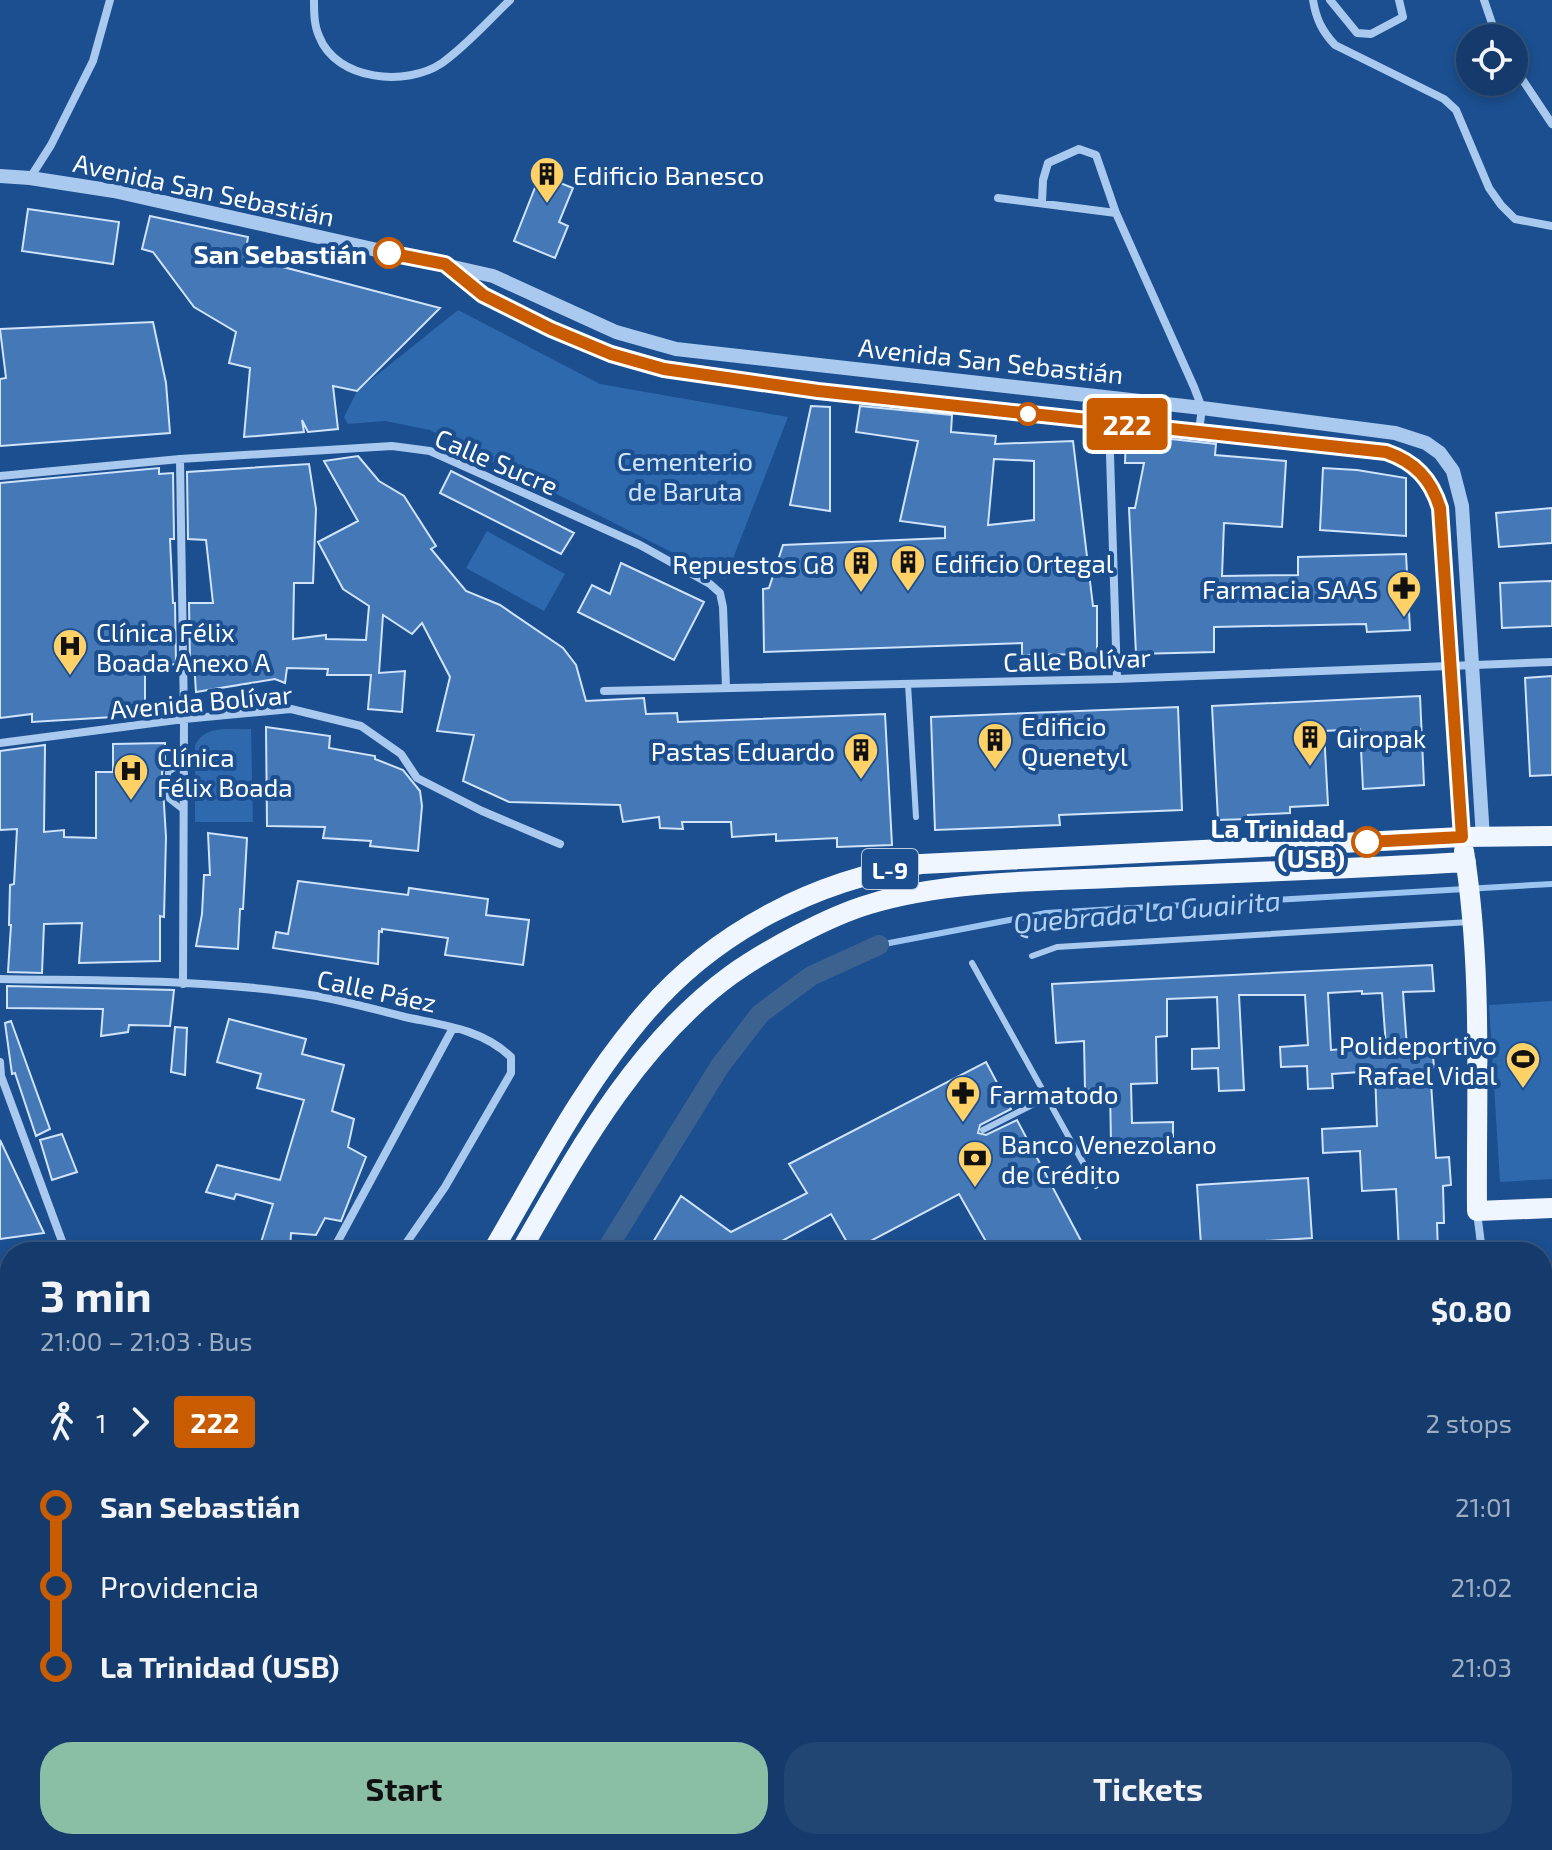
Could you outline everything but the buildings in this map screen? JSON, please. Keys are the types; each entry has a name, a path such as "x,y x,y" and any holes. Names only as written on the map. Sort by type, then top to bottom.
{"main road":[{"name":"L-9","path":"498,1242 555,1142 622,1042 680,976 719,945 758,920 837,883 921,864 1552,836"},
{"path":"1472,838 1467,868 1474,922 1477,1211 1552,1208"},
{"name":"L-9","path":"526,1242 620,1090 675,1025 729,976 851,910 913,895 1037,882 1467,868"}],"street":[{"path":"30,178 51,145 93,61 110,0"},
{"path":"314,0 318,36 326,49 357,70 390,78 425,72 443,62 510,0"},
{"path":"1313,0 1324,33 1335,45 1429,90 1456,110 1489,188 1515,219 1552,226"},
{"path":"1330,0 1357,33 1371,34 1403,17 1399,0"},
{"path":"1484,0 1492,24"},
{"path":"1528,88 1552,124"},
{"path":"1042,202 1048,163 1079,149 1096,155 1116,213 1202,408 1199,431"},
{"name":"Avenida San Sebastián","path":"0,176 114,191 493,276 616,332 663,346 1202,408 1410,436 1426,443 1440,453 1453,471 1462,506 1471,665 1472,838"},
{"path":"998,198 1116,213"},
{"name":"Avenida San Sebastián","path":"445,264 483,295 611,354 637,362 721,378 1386,452 1405,459 1427,478 1440,508 1450,666 1472,838"},
{"path":"974,408 979,384"},
{"path":"1112,398 1109,423 1117,679"},
{"name":"Calle Sucre","path":"0,476 180,459 392,446 430,451 640,545 710,584 720,593 723,607 726,688"},
{"path":"180,459 184,719 183,984"},
{"path":"1440,508 1462,506"},
{"name":"Calle Bolívar","path":"604,691 1117,679 1552,662"},
{"name":"Avenida Bolívar","path":"0,743 184,719 291,709 361,726 401,754 417,778 482,811 560,844"},
{"name":"Calle Páez","path":"0,979 183,984 307,995 354,1003 495,1042 511,1057 511,1073 445,1187 407,1242"},
{"path":"337,1242 453,1028"},
{"path":"0,1062 0,1076 62,1242"},
{"path":"1477,1211 1481,1242"}],"lane":[{"path":"908,684 916,817"},
{"path":"183,810 169,799 168,772 184,763"},
{"path":"1032,956 1057,947 1474,922"},
{"path":"972,963 1096,1186"},
{"path":"983,1130 1046,1098"}],"green space":[{"name":"Cementerio de Baruta","path":"458,310 600,384 788,417 725,579 430,430 385,421 348,424 344,417 357,391"},
{"path":"487,531 565,574 544,611 466,568"},
{"path":"251,729 253,822 195,822 195,746 199,739 211,731"},
{"name":"Polideportivo Rafael Vidal","path":"1552,1001 1552,1179 1500,1182 1489,1005"}],"waterway":[{"name":"Quebrada La Guairita","path":"879,945 1046,913 1552,884"},
{"name":"Quebrada La Guairita","path":"611,1242 720,1066 760,1014 811,976 879,945"}],"bus line":[{"name":"222","path":"389,253 445,264 483,295 551,329 611,354 664,369 818,391 1386,452 1405,459 1427,478 1440,508 1462,837 1367,842"}],"place":[{"name":"Edificio Banesco","path":"547,205"},
{"name":"San Sebastián","path":"389,253"},
{"name":"Edificio Ortegal","path":"908,593"},
{"name":"Repuestos G8","path":"861,594"},
{"name":"Farmacia SAAS","path":"1404,619"},
{"name":"Clínica Félix Boada Anexo A","path":"70,677"},
{"name":"Giropak","path":"1310,768"},
{"name":"Edificio Quenetyl","path":"995,771"},
{"name":"Pastas Eduardo","path":"861,781"},
{"name":"Clínica Félix Boada","path":"131,802"},
{"name":"La Trinidad (USB)","path":"1367,842"},
{"name":"Polideportivo Rafael Vidal","path":"1523,1090"},
{"name":"Farmatodo","path":"963,1124"},
{"name":"Banco Venezolano de Crédito","path":"975,1189"}]}
